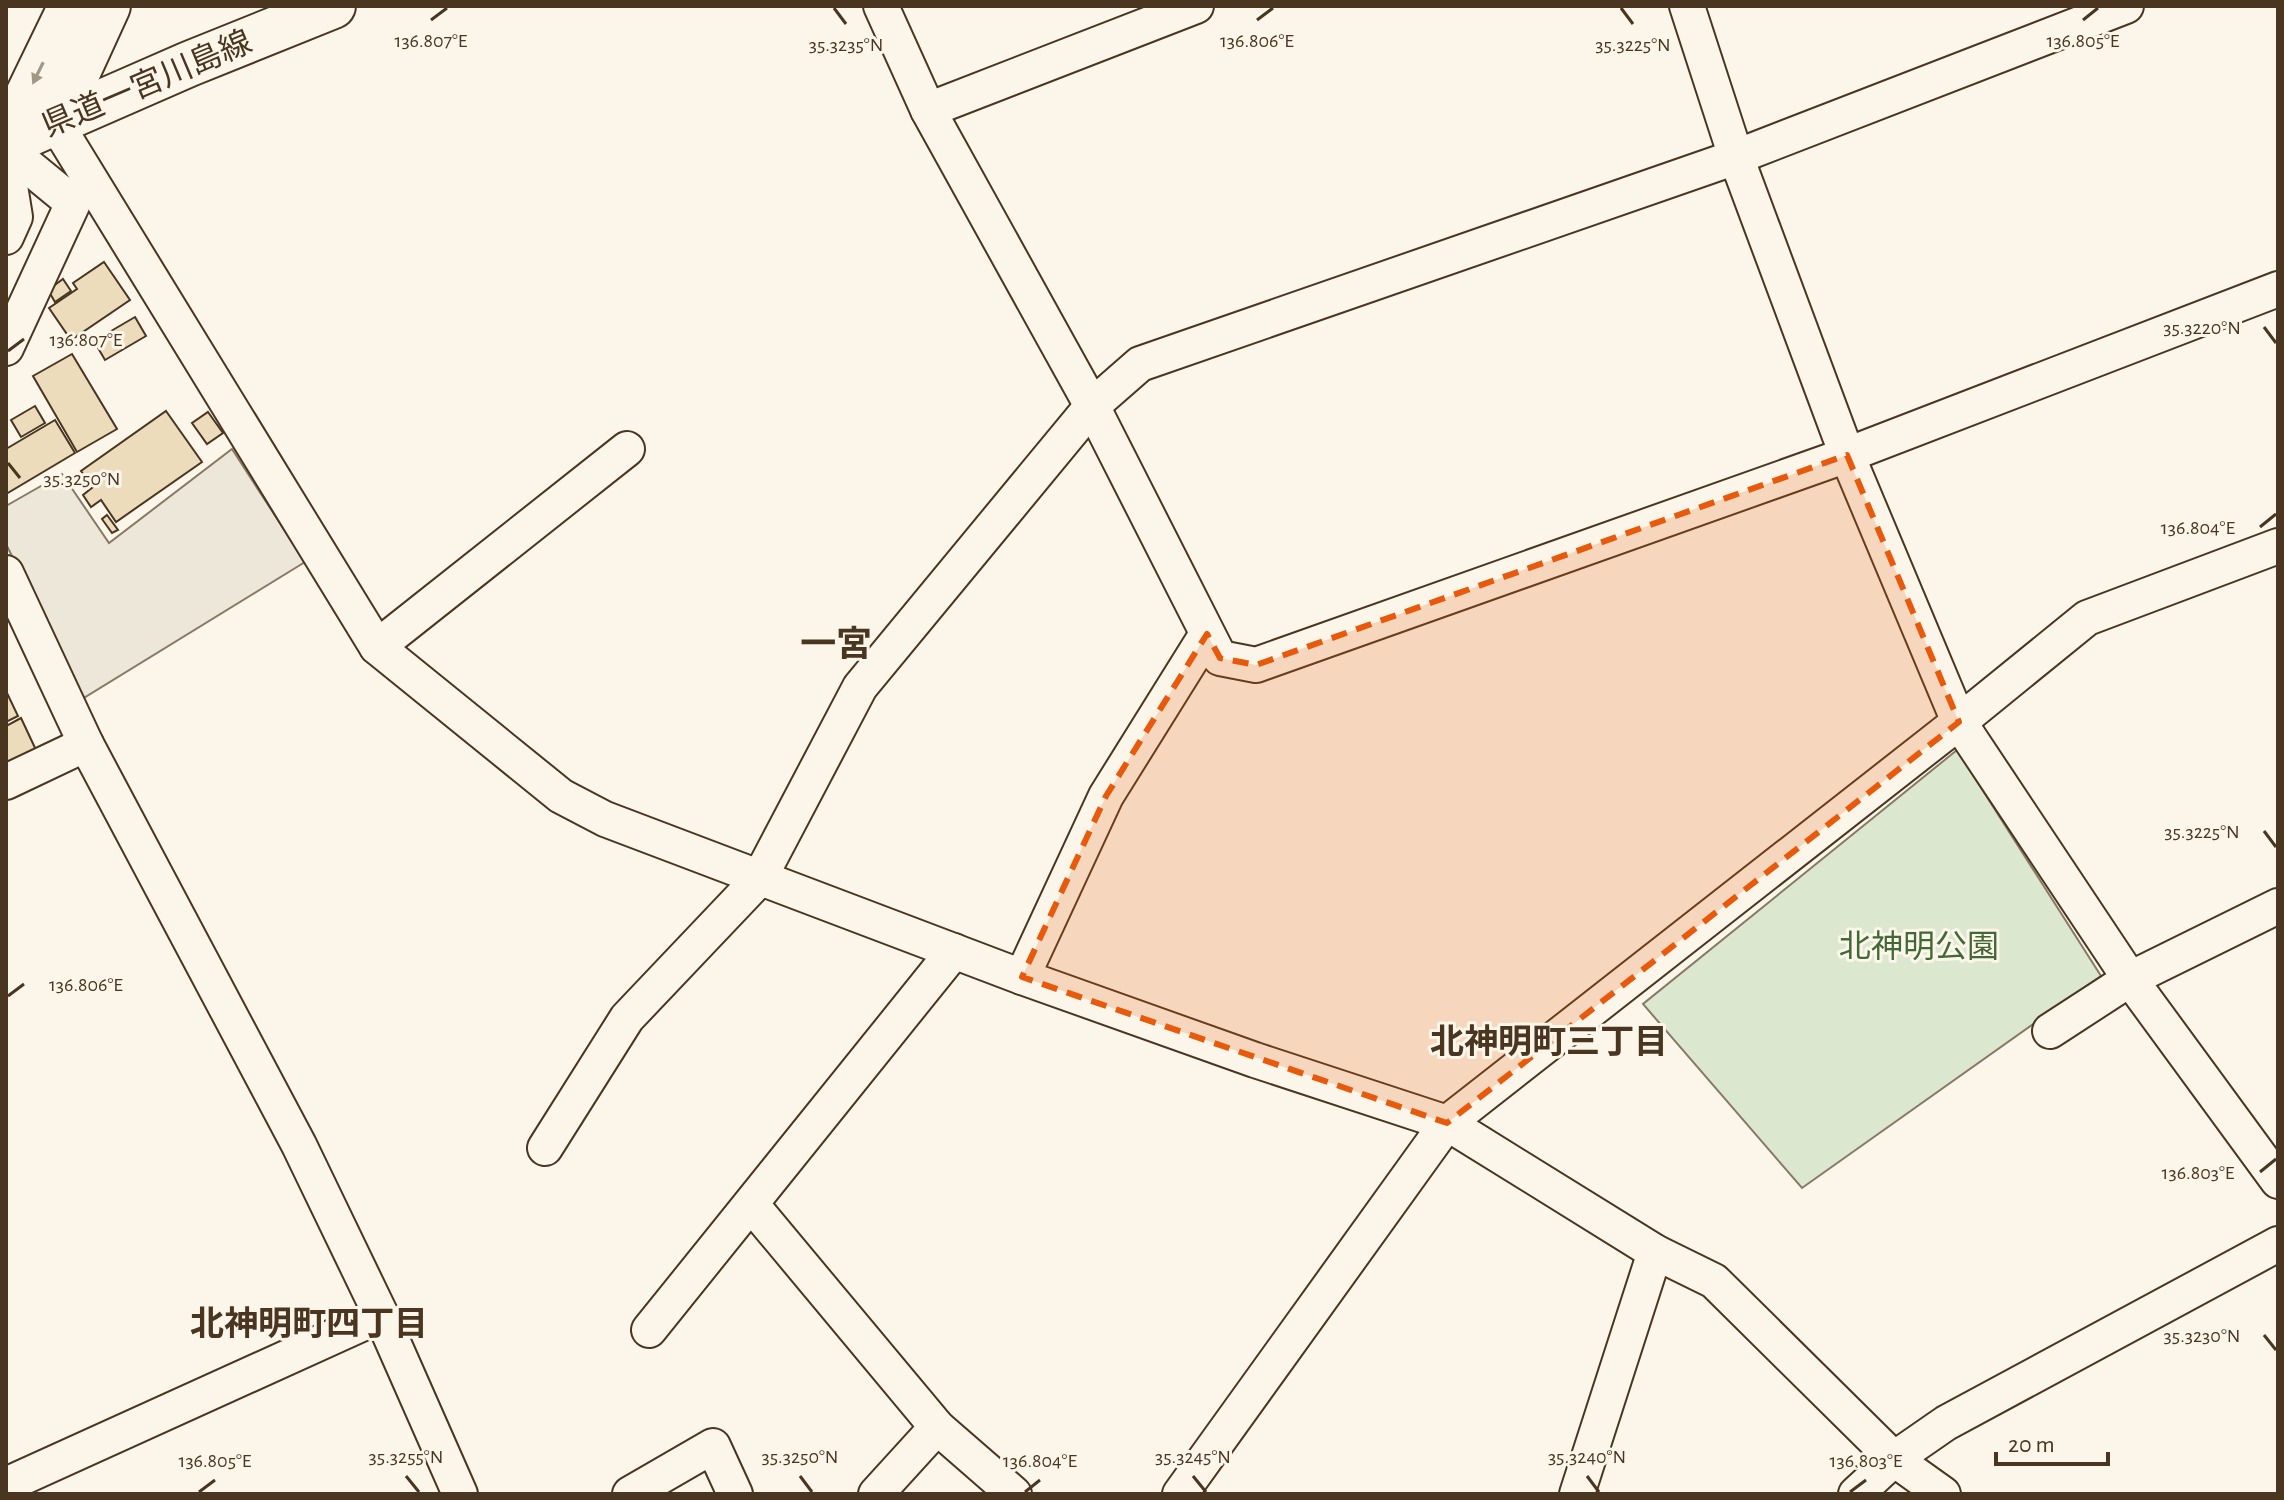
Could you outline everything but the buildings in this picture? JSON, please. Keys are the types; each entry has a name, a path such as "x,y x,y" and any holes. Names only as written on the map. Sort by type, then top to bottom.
{"main road":[{"path":"6,144 71,6"},
{"path":"55,122 108,6"},
{"name":"県道一宮川島線","path":"6,144 189,64 333,6"}],"street":[{"path":"881,6 928,110 1092,406 1220,658 1256,665 1847,455 2278,289"},
{"path":"928,110 1196,6"},
{"path":"1687,6 1736,157 1847,455 1959,722 2130,979 2278,1181"},
{"path":"545,1148 627,1018 759,879 860,687 1092,406 1140,364 1736,157 2126,6"},
{"path":"55,122 377,647 561,796 605,819 1022,977 1255,1060 1447,1123 1655,1252 1714,1281 1894,1459 1943,1494"},
{"path":"6,144 73,203 6,348"},
{"path":"6,161 15,217 6,237"},
{"path":"377,647 627,449"},
{"path":"1180,1494 1447,1123 2087,618 2278,546"},
{"path":"6,573 86,744 299,1145 381,1315 460,1494"},
{"path":"1022,977 1106,796 1207,634"},
{"path":"6,782 86,744"},
{"path":"2050,1031 2130,979 2278,906"},
{"path":"649,1330 954,951"},
{"path":"751,1204 937,1427 1014,1494"},
{"path":"1856,1494 1894,1459 1946,1423 2278,1244"},
{"path":"1577,1494 1655,1252"},
{"path":"6,1485 381,1315"},
{"path":"876,1494 937,1427"},
{"path":"630,1494 713,1446 735,1494"}],"highlighted area":[{"path":"1847,455 1959,722 1447,1123 1022,977 1106,796 1207,634 1220,658 1256,665"}],"green space":[{"name":"北神明公園","path":"1957,750 2101,976 1802,1188 1643,1004"}],"shaded area":[{"path":"232,449 305,562 82,699 6,544 6,506 62,474 109,543"}],"district":[{"name":"一宮","path":"836,645"},
{"name":"北神明町三丁目","path":"1549,1043"},
{"name":"北神明町四丁目","path":"309,1325"}]}
